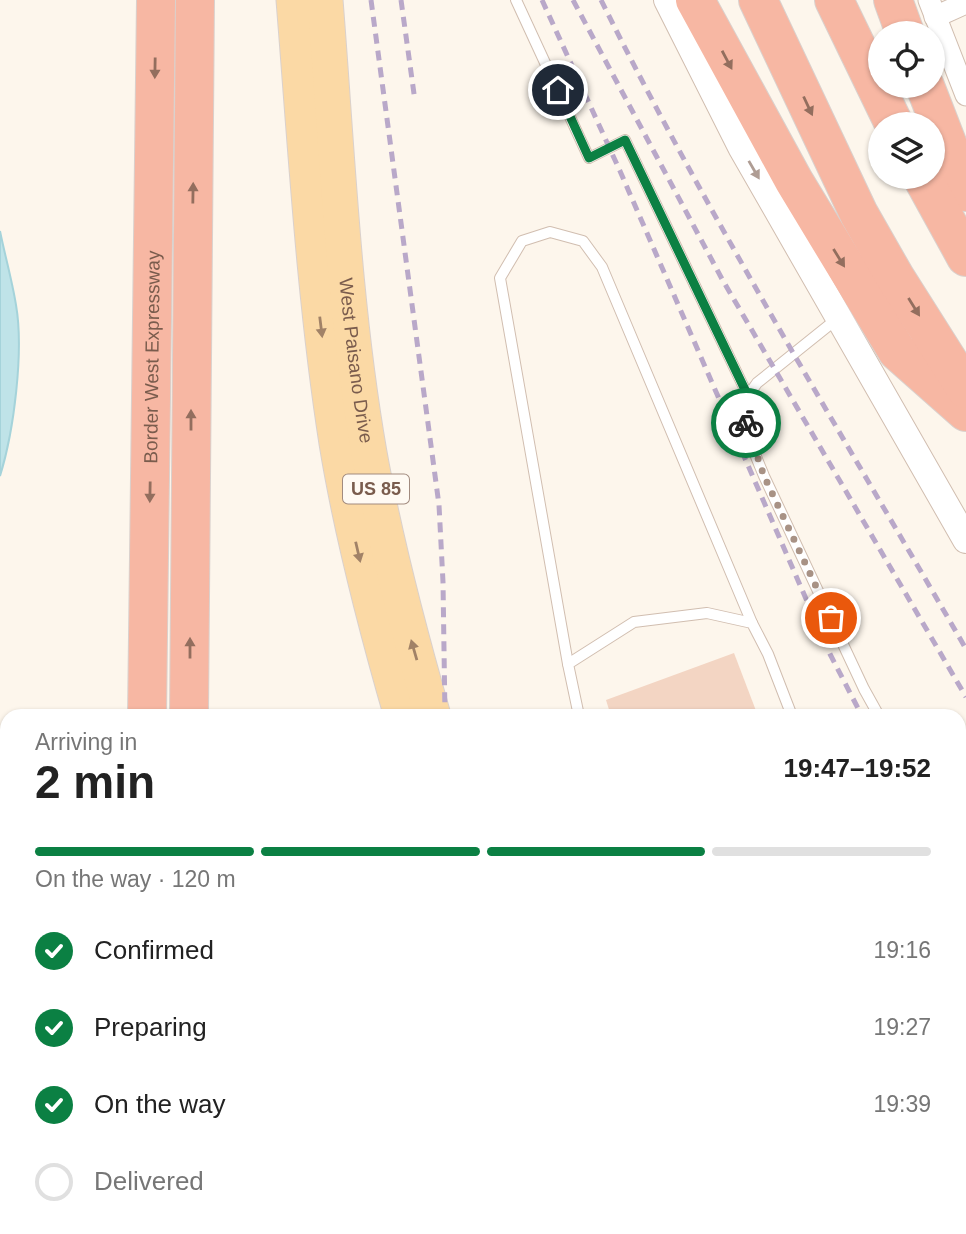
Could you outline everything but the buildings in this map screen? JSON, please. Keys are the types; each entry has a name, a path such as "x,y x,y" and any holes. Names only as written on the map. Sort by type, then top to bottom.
{"highway":[{"name":"Border West Expressway","path":"147,709 156,0"},
{"name":"Border West Expressway","path":"189,709 195,0"},
{"path":"695,0 794,181 897,351 966,412"},
{"path":"758,0 859,214 895,277 966,389"},
{"path":"834,0 888,112"},
{"path":"893,0 923,17"},
{"path":"930,98 966,192"},
{"path":"929,189 966,257"}],"main road":[{"name":"West Paisano Drive","path":"294,0 330,258 351,326 384,535 431,709"},
{"name":"West Paisano Drive","path":"325,0 330,258 321,325 337,444 356,544 400,709"}],"street":[{"path":"667,0 741,147 966,540"},
{"path":"966,3 923,17 966,96"}],"lane":[{"path":"516,0 589,158 625,140 748,396"},
{"path":"578,709 500,278 523,241 550,232 583,241 602,267 789,709"},
{"path":"838,318 757,383 748,396 745,415 747,429 764,476 875,709"},
{"path":"568,664 634,622 707,613 752,623"}],"water":[{"path":"0,231 16,305 19,345 13,414 0,476"}],"railway":[{"path":"371,0 439,505 445,709"},
{"path":"401,0 415,101"},
{"path":"542,0 620,171 830,654 858,709"},
{"path":"573,0 722,279 966,697"},
{"path":"601,0 732,246 966,649"}],"way so far":[{"path":"746,423 751,445 764,476 831,618"}],"route":[{"path":"558,90 589,158 625,140 748,396 745,405 746,423"}]}
